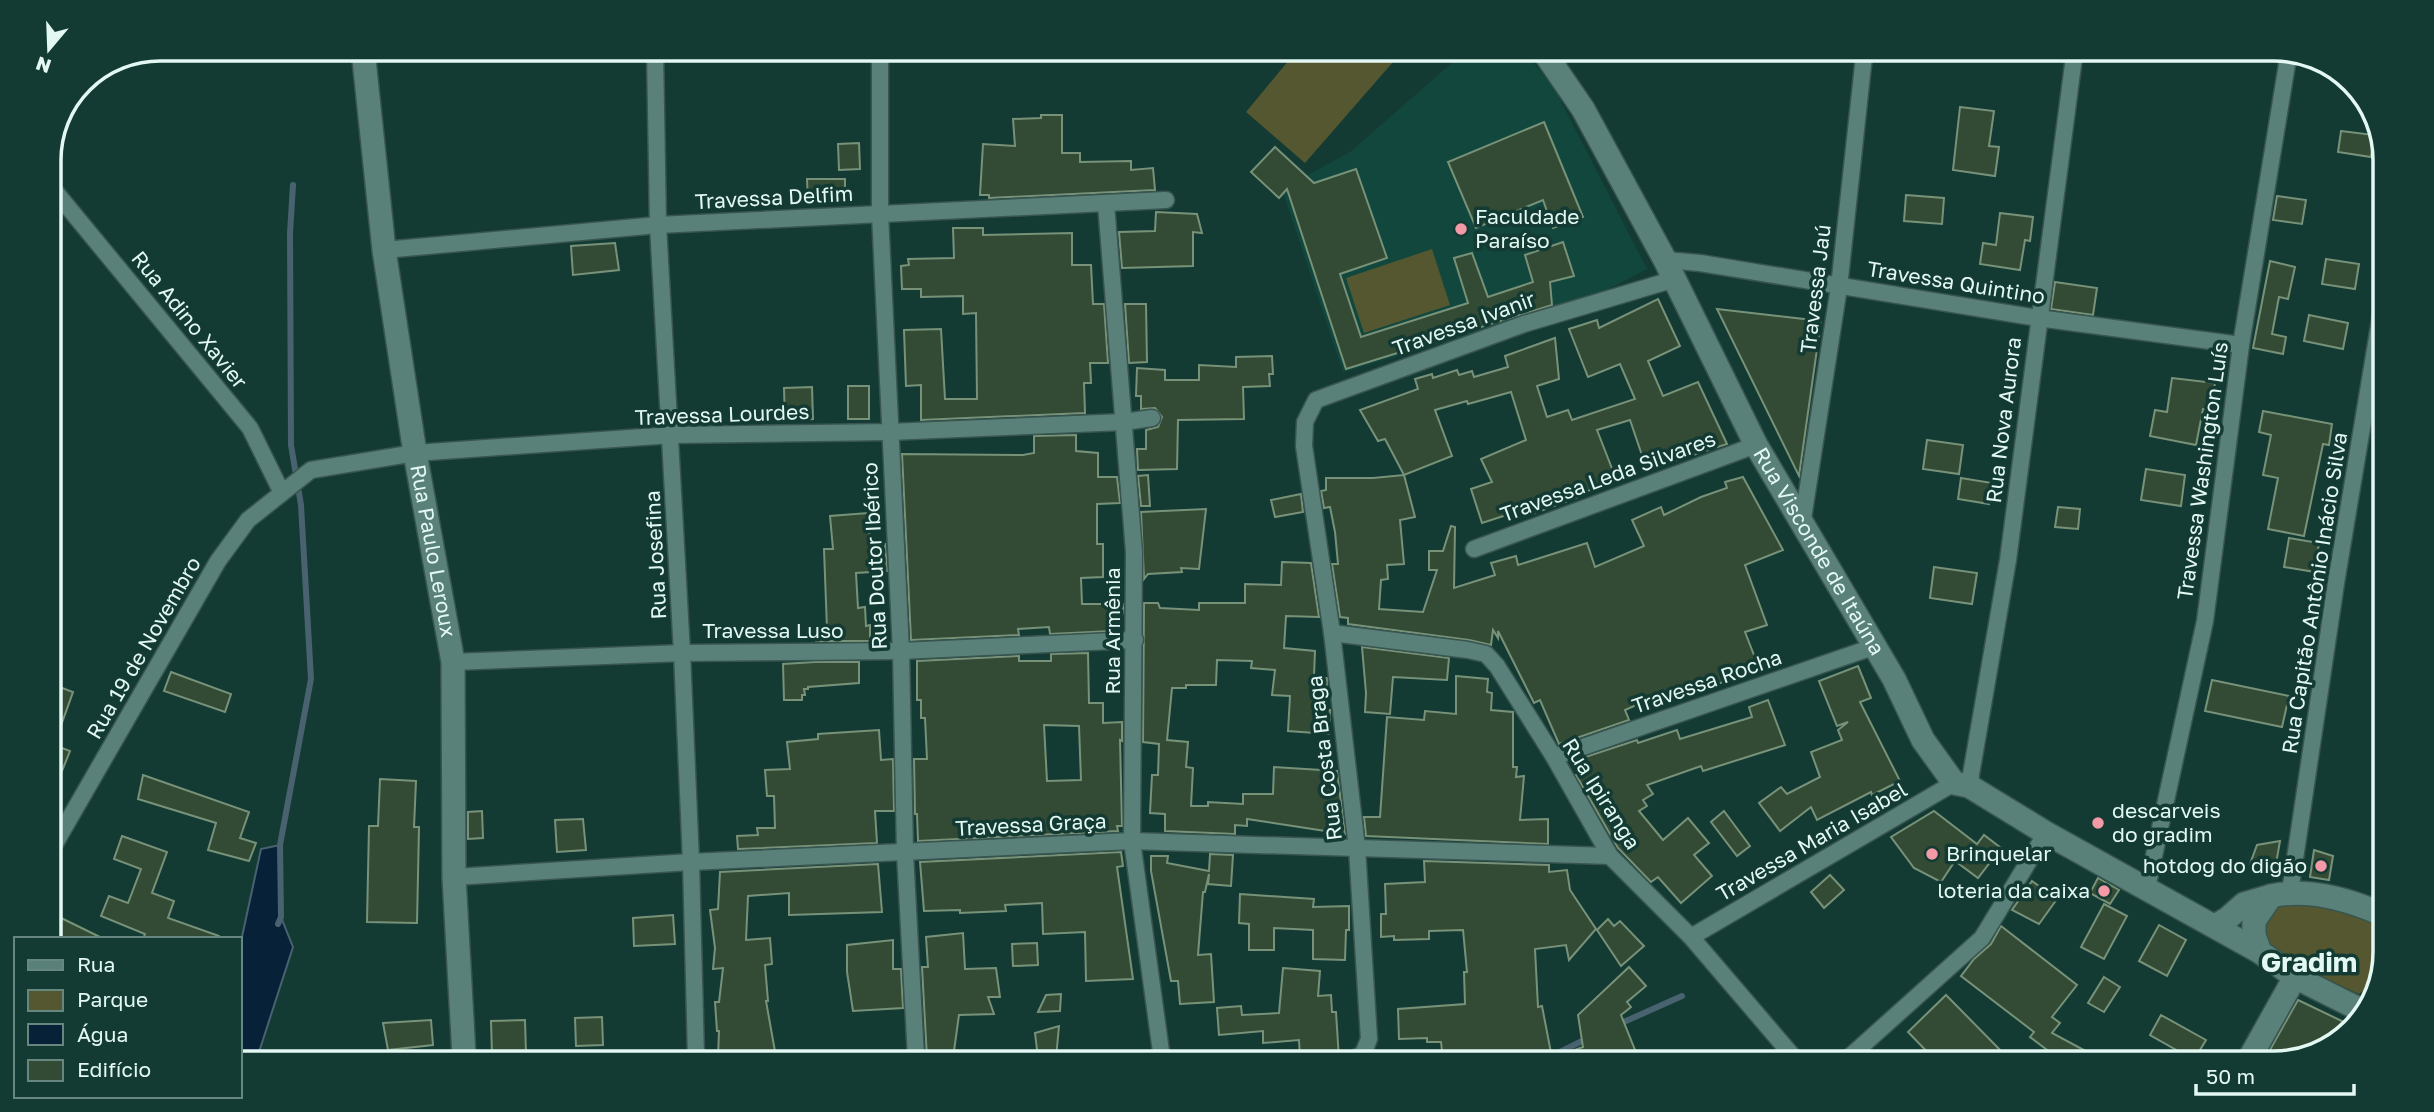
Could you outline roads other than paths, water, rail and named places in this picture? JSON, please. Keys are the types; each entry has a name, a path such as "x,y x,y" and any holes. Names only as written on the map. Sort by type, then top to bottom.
{"main road":[{"name":"Rua Paulo Leroux","path":"364,61 384,250 415,453 453,662 454,877 464,1051"},
{"name":"Rua Visconde de Itaúna","path":"1550,61 1583,109 1670,269 1756,445 1894,679 1923,740 1961,785 2215,926 2260,952 2295,977 2356,1007"},
{"path":"2215,926 2244,904 2280,894 2340,899 2373,911"},
{"path":"2260,952 2254,935 2255,920 2280,894"},
{"path":"2254,1051 2295,977"}],"street":[{"name":"Rua Josefina","path":"655,61 658,226 672,435 691,862 696,1051"},
{"name":"Rua Doutor Ibérico","path":"880,61 880,214 901,651 905,853 916,1051"},
{"name":"Travessa Jaú","path":"1802,526 1839,287 1863,61"},
{"name":"Rua Nova Aurora","path":"1961,785 2008,560 2073,61"},
{"name":"Travessa Washington Luís","path":"2147,888 2205,621 2241,345 2287,62"},
{"name":"Rua Adino Xavier","path":"61,199 250,428 282,493"},
{"name":"Travessa Delfim","path":"384,250 658,226 1167,200"},
{"name":"Rua Armênia","path":"1106,204 1134,552 1132,841 1161,1051"},
{"name":"Travessa Quintino","path":"1670,269 1700,263 2038,318 2241,345"},
{"name":"Travessa Ivanir","path":"1304,446 1305,422 1316,400 1670,269"},
{"name":"Rua Capitão Antônio Inácio Silva","path":"2280,894 2373,362"},
{"name":"Travessa Lourdes","path":"297,480 311,470 415,453 672,435 889,432 1124,422 1152,418"},
{"name":"Travessa Leda Silvares","path":"1474,549 1756,445"},
{"name":"Rua Costa Braga","path":"1304,446 1332,633 1356,848 1369,1038 1364,1051"},
{"name":"Rua 19 de Novembro","path":"61,833 218,561 248,520 297,480"},
{"name":"Rua Ipiranga","path":"1332,633 1486,654 1497,666 1554,757 1610,856 1691,937 1788,1051"},
{"name":"Travessa Luso","path":"453,662 682,653 901,651 1135,640"},
{"name":"Travessa Rocha","path":"1554,757 1873,647"},
{"name":"Travessa Maria Isabel","path":"1691,937 1961,785"},
{"path":"1856,1051 1982,938 2046,833"},
{"name":"Travessa Graça","path":"454,877 691,862 1132,841 1610,856"}],"water":[{"path":"280,845 281,917 293,947 259,1051 242,1051 242,937 261,849"}],"waterway":[{"path":"278,924 281,917 280,845 311,679 301,505 291,445 290,233 293,185"},
{"path":"1617,1025 1682,996"},
{"path":"1562,1051 1588,1038"}],"place":[{"name":"Faculdade Paraíso","path":"1461,229"},
{"name":"descarveis do gradim","path":"2098,823"},
{"name":"Brinquelar","path":"1932,854"},
{"name":"hotdog do digão","path":"2321,866"},
{"name":"loteria da caixa","path":"2104,891"}],"district":[{"name":"Gradim","path":"2309,962"}]}
